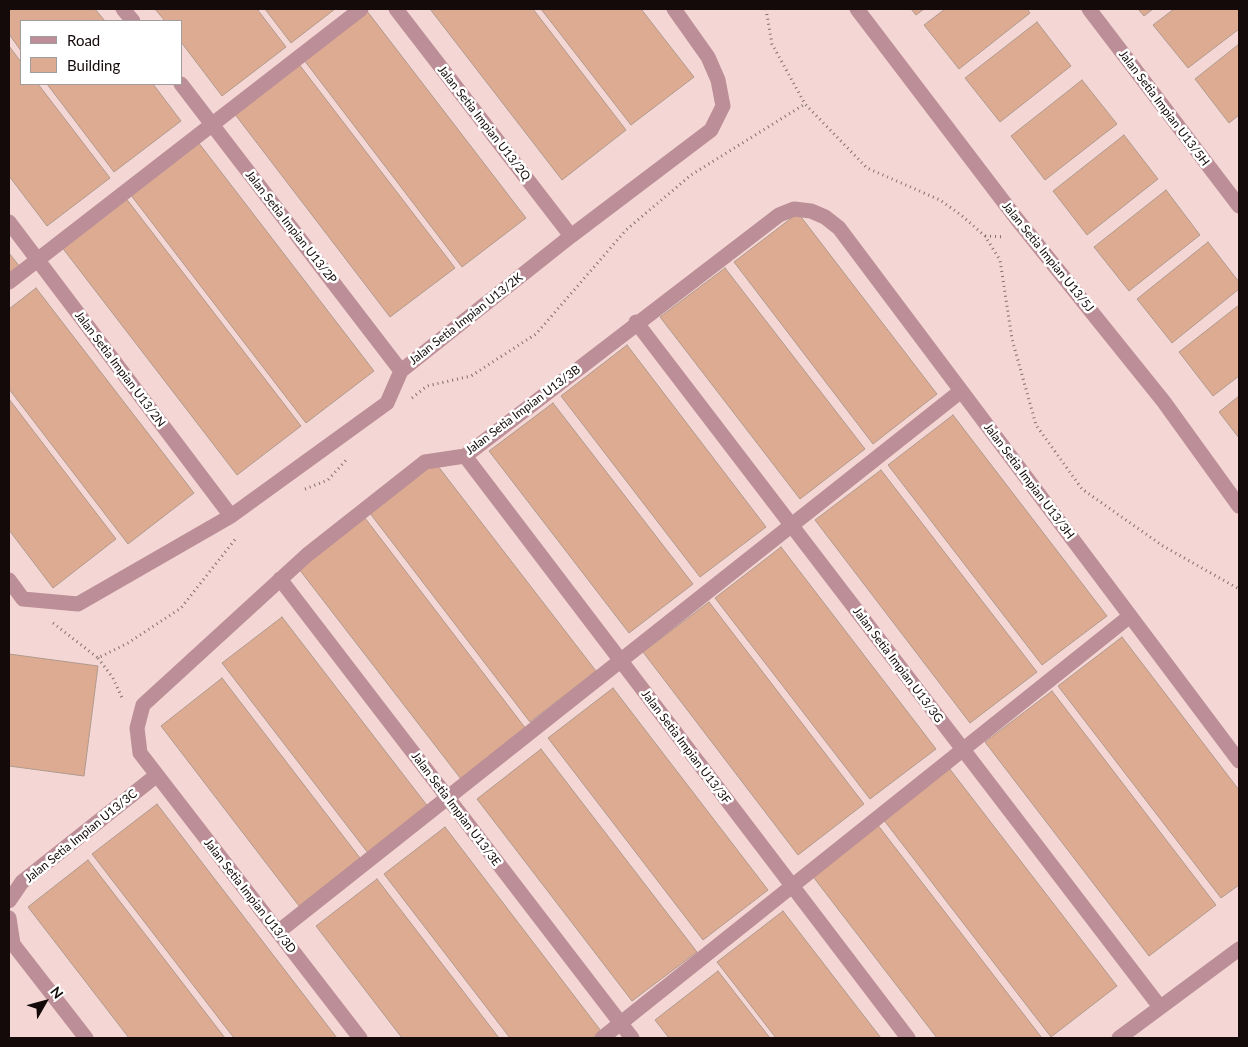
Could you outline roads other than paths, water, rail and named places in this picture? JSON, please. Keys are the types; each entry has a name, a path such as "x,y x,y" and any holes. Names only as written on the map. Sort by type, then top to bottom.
{"street":[{"path":"123,9 132,20"},
{"path":"9,282 361,9"},
{"name":"Jalan Setia Impian U13/2Q","path":"396,9 571,236"},
{"name":"Jalan Setia Impian U13/2K","path":"9,580 23,599 78,604 232,516 387,403 401,371 571,236 711,130 723,106 718,80 708,57 674,9"},
{"name":"Jalan Setia Impian U13/5J","path":"857,9 1016,218 1164,402 1239,506"},
{"name":"Jalan Setia Impian U13/5H","path":"1089,9 1239,206"},
{"name":"Jalan Setia Impian U13/2P","path":"182,85 401,371"},
{"name":"Jalan Setia Impian U13/3B","path":"140,753 138,728 143,705 307,555 425,462 465,456 636,322 779,215 794,210 811,211"},
{"name":"Jalan Setia Impian U13/3H","path":"811,211 825,217 838,228 1239,761"},
{"name":"Jalan Setia Impian U13/2N","path":"9,222 232,516"},
{"name":"Jalan Setia Impian U13/3G","path":"636,322 1160,1007"},
{"path":"278,932 961,392"},
{"name":"Jalan Setia Impian U13/3F","path":"465,456 908,1038"},
{"name":"Jalan Setia Impian U13/3E","path":"280,579 632,1038"},
{"path":"602,1038 1130,616"},
{"name":"Jalan Setia Impian U13/3D","path":"140,753 360,1038"},
{"name":"Jalan Setia Impian U13/3C","path":"9,901 22,882 157,775"},
{"path":"9,918 13,944 86,1038"},
{"path":"1119,1038 1239,949"}]}
